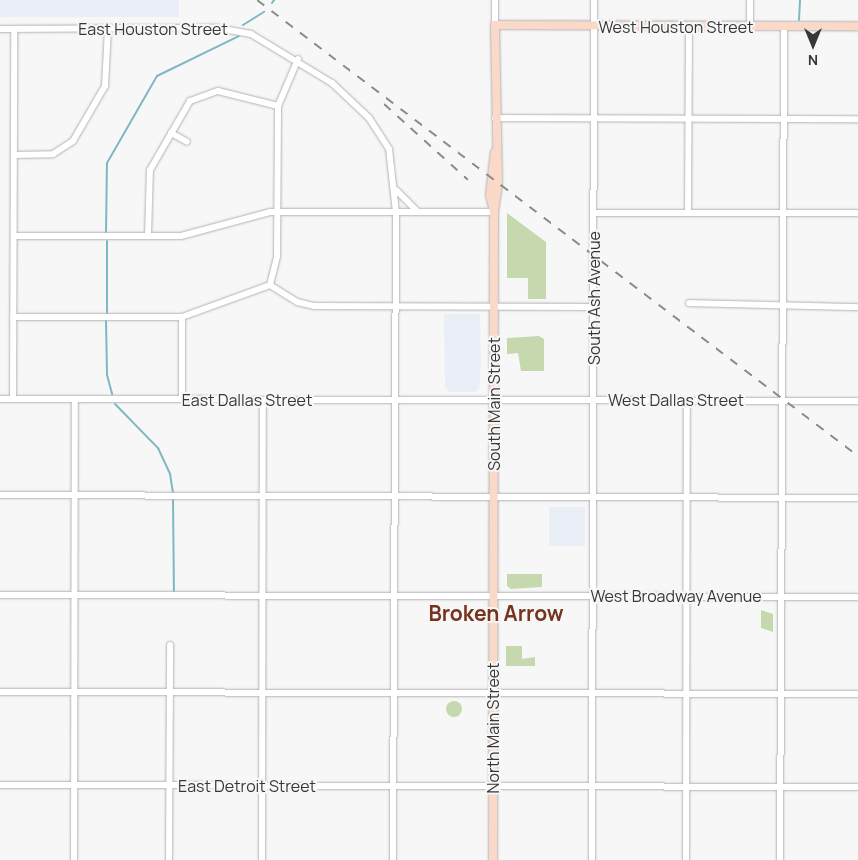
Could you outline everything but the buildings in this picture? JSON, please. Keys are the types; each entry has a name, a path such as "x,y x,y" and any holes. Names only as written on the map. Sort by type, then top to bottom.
{"main road":[{"name":"West Houston Street","path":"495,26 858,26"},
{"name":"South Main Street","path":"493,596 494,212 490,195 494,152 495,26"},
{"name":"North Main Street","path":"493,596 493,860"}],"street":[{"name":"South Main Street","path":"495,0 495,26"},
{"name":"South Ash Avenue","path":"592,860 594,0"},
{"path":"750,0 750,27"},
{"path":"688,213 689,26"},
{"path":"780,860 781,306 784,27"},
{"name":"East Houston Street","path":"0,29 234,29 261,38 298,59 347,96 376,127 392,156 396,212 393,860"},
{"path":"13,399 14,29"},
{"path":"14,155 53,154 73,141 105,86 108,29"},
{"path":"270,285 277,256 278,106 298,59"},
{"path":"148,236 149,174 190,101 212,90 278,106"},
{"path":"495,118 858,119"},
{"path":"171,133 186,142"},
{"path":"395,189 420,212"},
{"path":"14,236 188,236 243,217 278,212 494,212"},
{"path":"594,213 858,213"},
{"path":"13,317 182,318 270,285 306,305 593,307"},
{"path":"689,303 858,307"},
{"path":"182,318 182,399"},
{"name":"East Dallas Street","path":"0,399 494,400"},
{"path":"74,860 75,399"},
{"path":"262,860 263,400"},
{"name":"West Dallas Street","path":"494,400 858,401"},
{"path":"686,860 687,401"},
{"path":"0,495 858,498"},
{"name":"West Broadway Avenue","path":"0,595 858,597"},
{"path":"169,860 170,645"},
{"path":"0,692 858,694"},
{"name":"East Detroit Street","path":"0,785 858,787"}],"shaded area":[{"path":"0,0 179,0 179,17 0,17"},
{"path":"444,314 480,314 481,367 479,388 475,392 450,392 445,387"},
{"path":"549,507 585,507 585,546 549,546"}],"green space":[{"path":"507,213 546,242 546,299 528,299 528,278 507,278"},
{"path":"539,336 544,339 544,371 521,371 518,353 507,354 507,338"},
{"path":"507,574 542,574 542,587 511,589 507,586"},
{"path":"761,610 773,614 773,632 761,628"},
{"path":"506,646 522,646 522,659 535,657 535,666 506,666"},
{"path":"454,701 462,709 454,717 446,709"}],"waterway":[{"path":"799,20 800,0"},
{"path":"243,25 264,12"},
{"path":"106,232 107,163 157,76 239,36"},
{"path":"107,241 107,313"},
{"path":"106,321 107,375 112,394"},
{"path":"115,404 158,448 170,474 173,492"},
{"path":"173,500 174,592"}],"railway":[{"path":"257,0 858,456"},
{"path":"384,104 468,180"}],"district":[{"name":"Broken Arrow","path":"496,613"}]}
